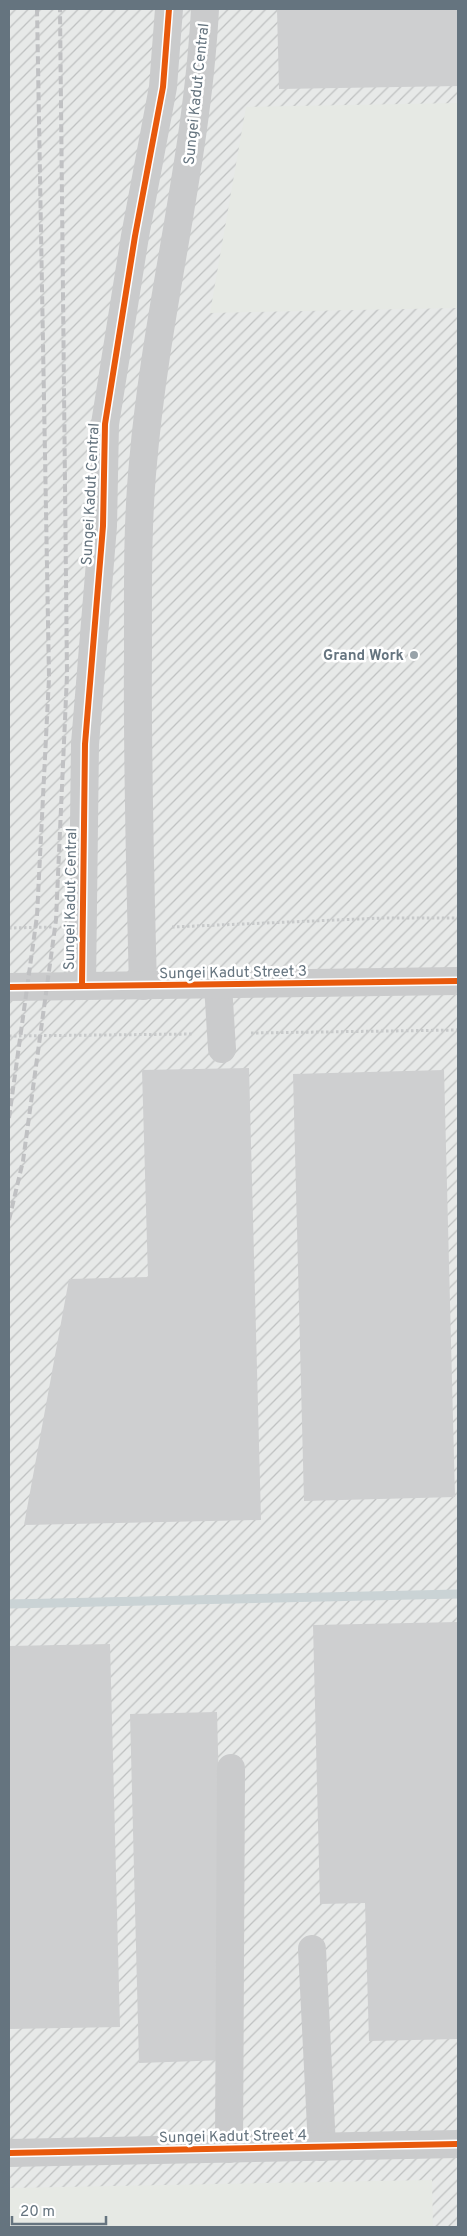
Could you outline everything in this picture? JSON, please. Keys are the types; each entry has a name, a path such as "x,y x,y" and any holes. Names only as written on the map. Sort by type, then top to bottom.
{"street":[{"name":"Sungei Kadut Central","path":"82,986 85,744 103,526 105,424 134,246 163,87 169,9"},
{"name":"Sungei Kadut Central","path":"143,986 137,724 138,570 142,465 153,368 193,140 205,9"},
{"name":"Sungei Kadut Street 3","path":"9,987 458,981"},
{"path":"218,985 222,1049"},
{"path":"229,2149 231,1768"},
{"path":"312,1949 322,2147"},
{"name":"Sungei Kadut Street 4","path":"9,2153 458,2144"}],"path":[{"path":"142,929 383,918 458,918"},
{"path":"9,928 82,927"}],"shaded area":[{"path":"9,9 458,9 458,2227 9,2227"},
{"path":"458,103 458,308 210,313 246,107"},
{"path":"432,2180 433,2227 9,2227 9,2188"}],"building":[{"path":"277,9 458,9 458,86 279,89"},
{"path":"249,1068 261,1520 24,1525 69,1279 148,1277 142,1070"},
{"path":"444,1070 455,1497 304,1501 293,1074"},
{"path":"458,1622 458,2039 369,2041 365,1903 320,1904 313,1625"},
{"path":"110,1644 120,2027 9,2029 9,1646"},
{"path":"217,1712 226,2060 139,2063 130,1714"}],"waterway":[{"path":"9,1604 458,1594"}],"railway":[{"path":"9,1118 37,916 49,678 37,9"},
{"path":"9,1220 23,1161 56,920 67,675 60,9"}],"cycle path":[{"path":"82,985 85,744 103,526 105,424 135,236 163,87 169,9"},
{"path":"9,987 458,981"},
{"path":"9,2153 458,2144"}],"place":[{"name":"Grand Work","path":"414,655"}]}
